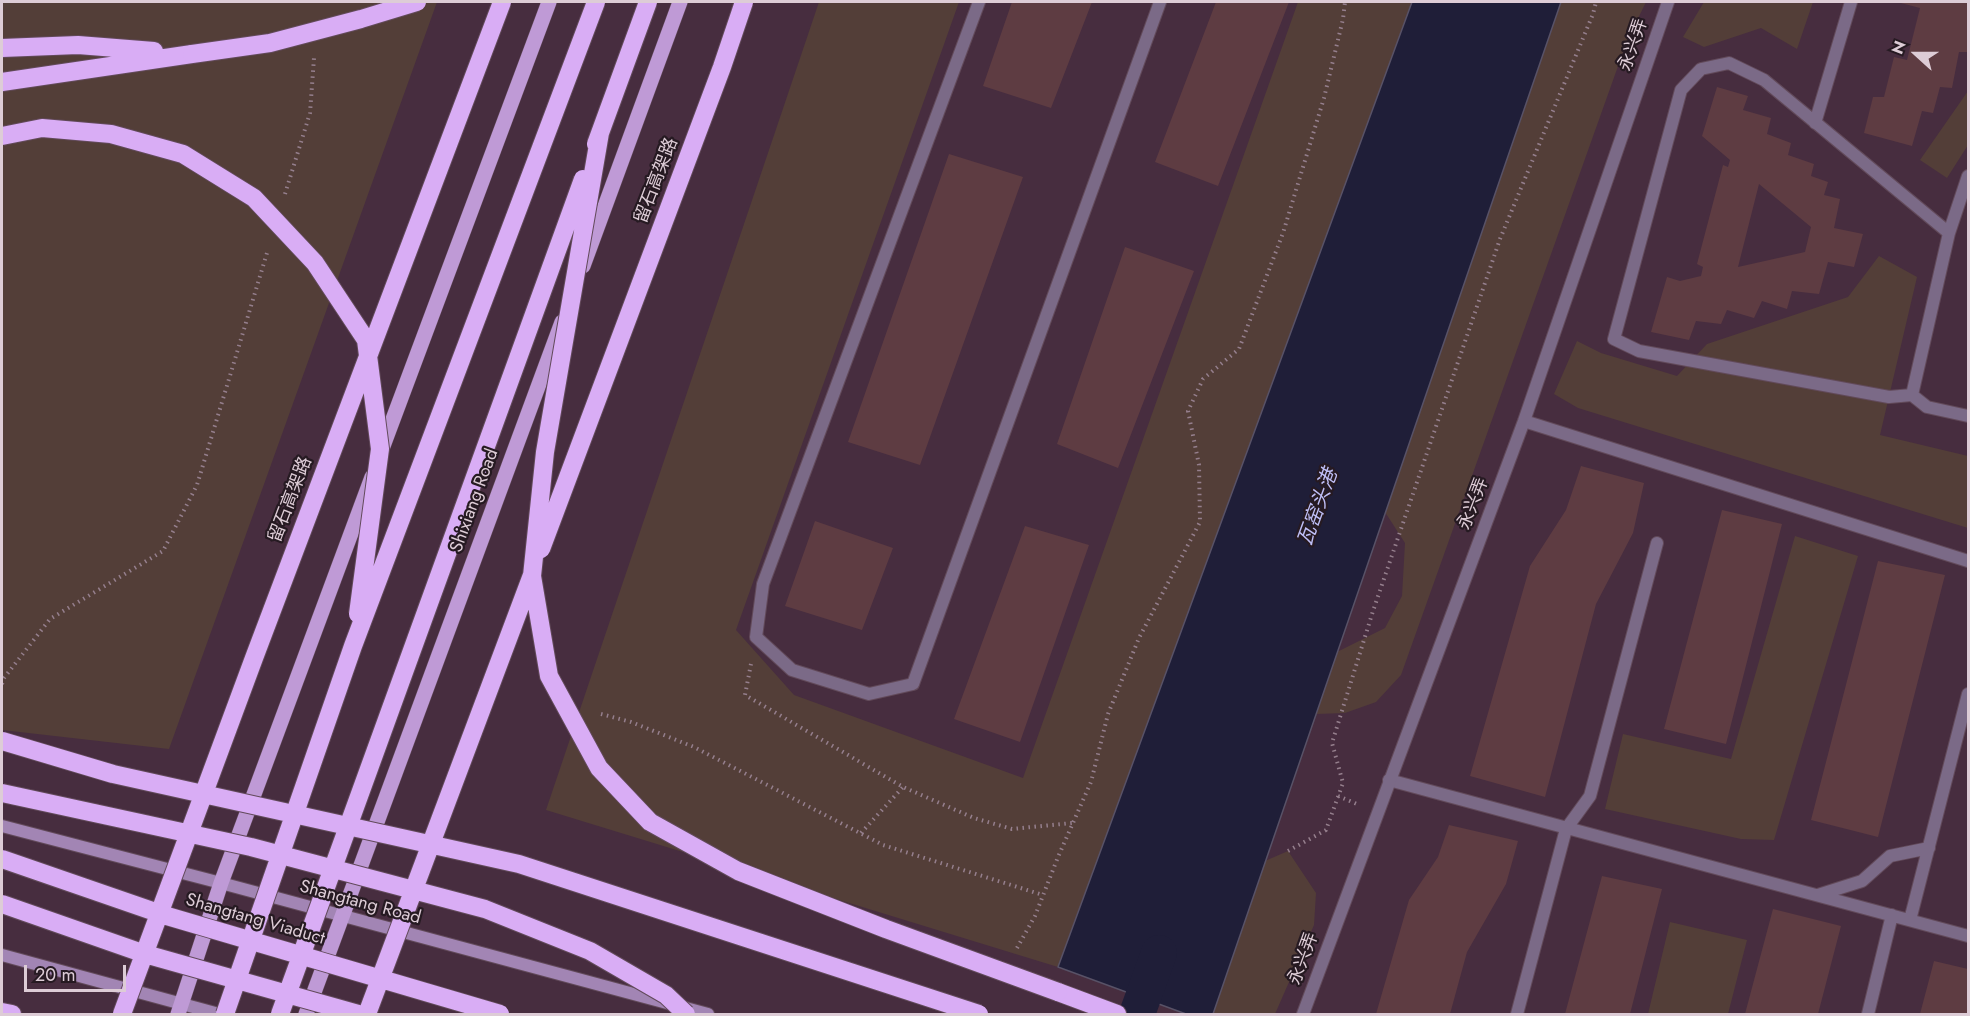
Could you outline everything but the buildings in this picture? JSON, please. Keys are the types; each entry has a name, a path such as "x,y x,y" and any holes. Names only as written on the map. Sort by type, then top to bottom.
{"highway":[{"path":"2,82 270,43 417,2"},
{"name":"留石高架路","path":"122,1014 502,2"},
{"path":"225,1014 353,646 596,2"},
{"path":"280,1014 648,2"},
{"name":"留石高架路","path":"368,1014 744,2"},
{"path":"2,48 78,45 192,54"},
{"path":"2,136 42,128 111,134 183,154 254,198 315,262 366,340 380,449 353,646"},
{"path":"600,133 545,452 532,576 549,676 599,768 650,822 738,871 886,929 1117,1014"},
{"path":"2,741 114,774 519,864 979,1014"},
{"path":"2,793 251,847 485,909 590,951 666,995 686,1014"},
{"name":"Shangtang Viaduct","path":"2,859 167,916 500,1014"},
{"path":"2,904 145,954 358,1014"},
{"path":"2,1012 12,1014"}],"main road":[{"path":"180,1009 221,883 549,2"},
{"name":"Shixiang Road","path":"306,1014 680,2"},
{"name":"Shangtang Road","path":"2,826 708,1014"},
{"path":"2,955 180,1009 219,1014"}],"street":[{"path":"979,2 763,584 756,637 792,670 869,694 913,684 1160,2"},
{"name":"永兴弄","path":"1303,1014 1524,421 1668,2"},
{"path":"1815,123 1851,2"},
{"path":"1949,233 1764,80 1729,63 1701,69 1681,90 1614,339 1639,351 1890,398 1912,395 1927,407 1968,416"},
{"path":"1912,395 1949,233 1968,176"},
{"path":"1524,421 1968,561"},
{"path":"1517,1014 1566,829 1590,796 1657,543"},
{"path":"1910,921 1968,694"},
{"path":"1389,780 1968,936"},
{"path":"1816,896 1862,881 1890,856 1929,848"},
{"path":"1868,1014 1892,915"}],"path":[{"path":"1013,956 1035,916 1091,782 1108,714 1139,638 1200,522 1199,465 1188,411 1203,379 1239,349 1283,233 1321,109 1346,2"},
{"path":"1288,851 1326,830 1342,783 1332,743 1373,611 1500,239 1596,2"},
{"path":"283,203 310,113 314,57"},
{"path":"2,684 4,678 50,619 163,551 197,484 269,248"},
{"path":"756,637 745,694 903,787 974,818 1012,829 1073,822"},
{"path":"596,712 693,747 883,845 1043,895"},
{"path":"861,833 903,787"}],"shaded area":[{"path":"2,2 437,2 169,749 2,730"},
{"path":"819,2 959,2 736,630 794,695 1023,778 1298,2 1412,2 1058,967 546,810"},
{"path":"1561,2 1646,2 1627,41 1401,675 1376,702 1345,713 1316,714 1337,652 1385,628 1402,596 1405,543 1385,512"},
{"path":"1704,2 1813,2 1797,49 1761,28 1704,47 1683,37"},
{"path":"1968,91 1968,145 1947,178 1920,160"},
{"path":"1879,256 1917,277 1880,435 1968,456 1968,528 1578,408 1554,394 1577,341 1601,353 1677,376 1707,344 1848,297"},
{"path":"1795,536 1858,556 1774,840 1741,839 1605,809 1623,734 1731,759"},
{"path":"1288,851 1316,893 1314,925 1275,1014 1213,1014 1265,861"},
{"path":"1670,922 1747,940 1728,1014 1648,1014"}],"water":[{"path":"1412,2 1561,2 1213,1014 1186,1014 1058,967"}],"waterway":[{"name":"瓦窑头港","path":"1137,1014 1159,953"}]}
